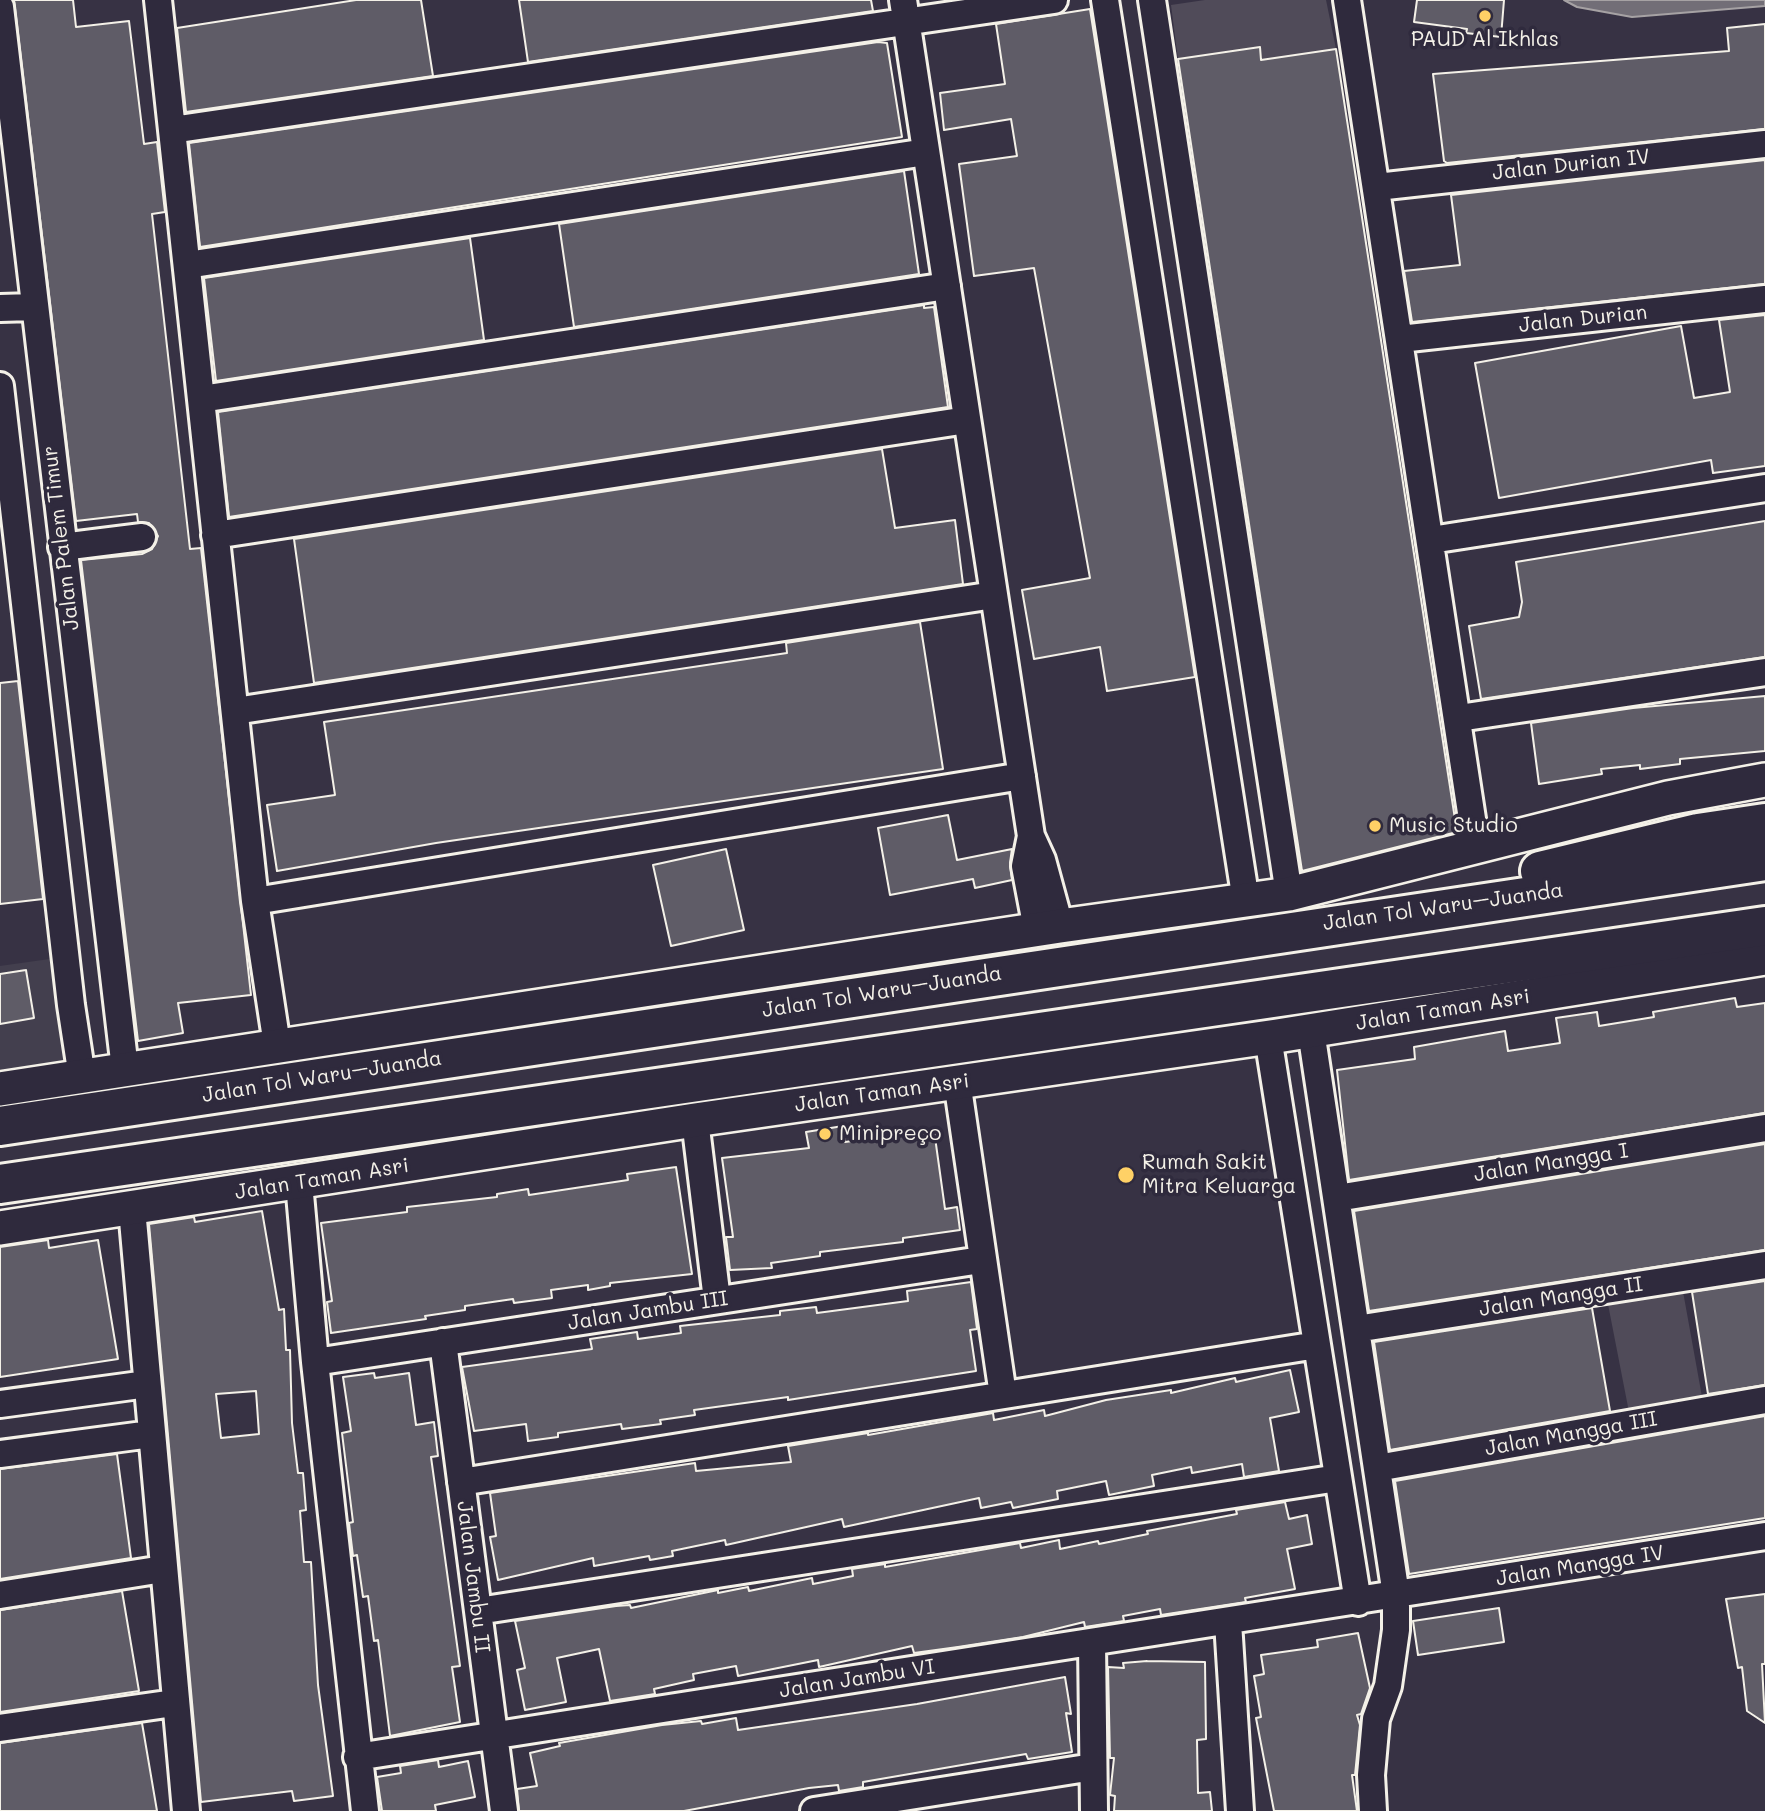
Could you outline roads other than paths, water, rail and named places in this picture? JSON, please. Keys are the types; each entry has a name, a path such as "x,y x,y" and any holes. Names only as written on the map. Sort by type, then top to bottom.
{"highway":[{"path":"1317,926 1662,841 1765,822"},
{"name":"Jalan Tol Waru–Juanda","path":"0,1126 1317,926 1765,861"},
{"path":"0,1184 1765,926"}],"main road":[{"path":"0,1089 1048,928 1289,894 1476,845 1693,793 1765,780"},
{"name":"Jalan Taman Asri","path":"0,1228 695,1120 1311,1031 1765,958"}],"street":[{"path":"172,130 904,11 1054,0"},
{"path":"1105,0 1246,901"},
{"path":"1152,0 1289,894"},
{"path":"1347,0 1459,718 1476,845"},
{"path":"162,1 172,130 255,901 277,1045"},
{"name":"Jalan Palem Timur","path":"0,7 33,307 125,1069"},
{"path":"904,11 1031,836 1025,866 1048,928"},
{"name":"Jalan Durian IV","path":"1377,187 1765,144"},
{"path":"187,265 926,152"},
{"path":"201,399 947,286"},
{"name":"Jalan Durian","path":"1400,339 1765,299"},
{"path":"0,308 33,307"},
{"name":"Jalan Palem Timur","path":"0,386 11,586 82,1077"},
{"path":"215,535 967,421"},
{"path":"1431,540 1765,488"},
{"path":"62,547 142,537"},
{"path":"235,711 994,595"},
{"path":"1459,718 1765,672"},
{"path":"255,901 1022,776"},
{"path":"1311,1031 1396,1595 1396,1630 1388,1686 1376,1719 1371,1776 1373,1811"},
{"path":"1268,1037 1358,1602"},
{"path":"957,1082 981,1260 1003,1395"},
{"path":"695,1120 717,1300"},
{"name":"Jalan Mangga I","path":"1336,1198 1765,1128"},
{"path":"299,1183 315,1362 365,1811"},
{"path":"132,1209 174,1703 186,1811"},
{"name":"Jalan Jambu III","path":"315,1362 981,1260"},
{"name":"Jalan Mangga II","path":"1356,1329 1765,1265"},
{"name":"Jalan Jambu II","path":"443,1342 504,1811"},
{"path":"461,1482 1317,1345"},
{"path":"0,1404 147,1384"},
{"name":"Jalan Mangga III","path":"1377,1468 1765,1400"},
{"path":"0,1454 151,1434"},
{"path":"478,1611 1338,1478"},
{"name":"Jalan Mangga IV","path":"1358,1602 1765,1536"},
{"path":"0,1595 163,1569"},
{"name":"Jalan Jambu VI","path":"357,1757 1358,1602"},
{"path":"1228,1622 1240,1811"},
{"path":"1091,1643 1094,1811"},
{"path":"0,1728 174,1703"},
{"path":"814,1811 1093,1767"}],"place":[{"name":"PAUD Al Ikhlas","path":"1485,16"},
{"name":"Music Studio","path":"1375,826"},
{"name":"Minipreço","path":"825,1134"},
{"name":"Rumah Sakit Mitra Keluarga","path":"1126,1175"}]}
